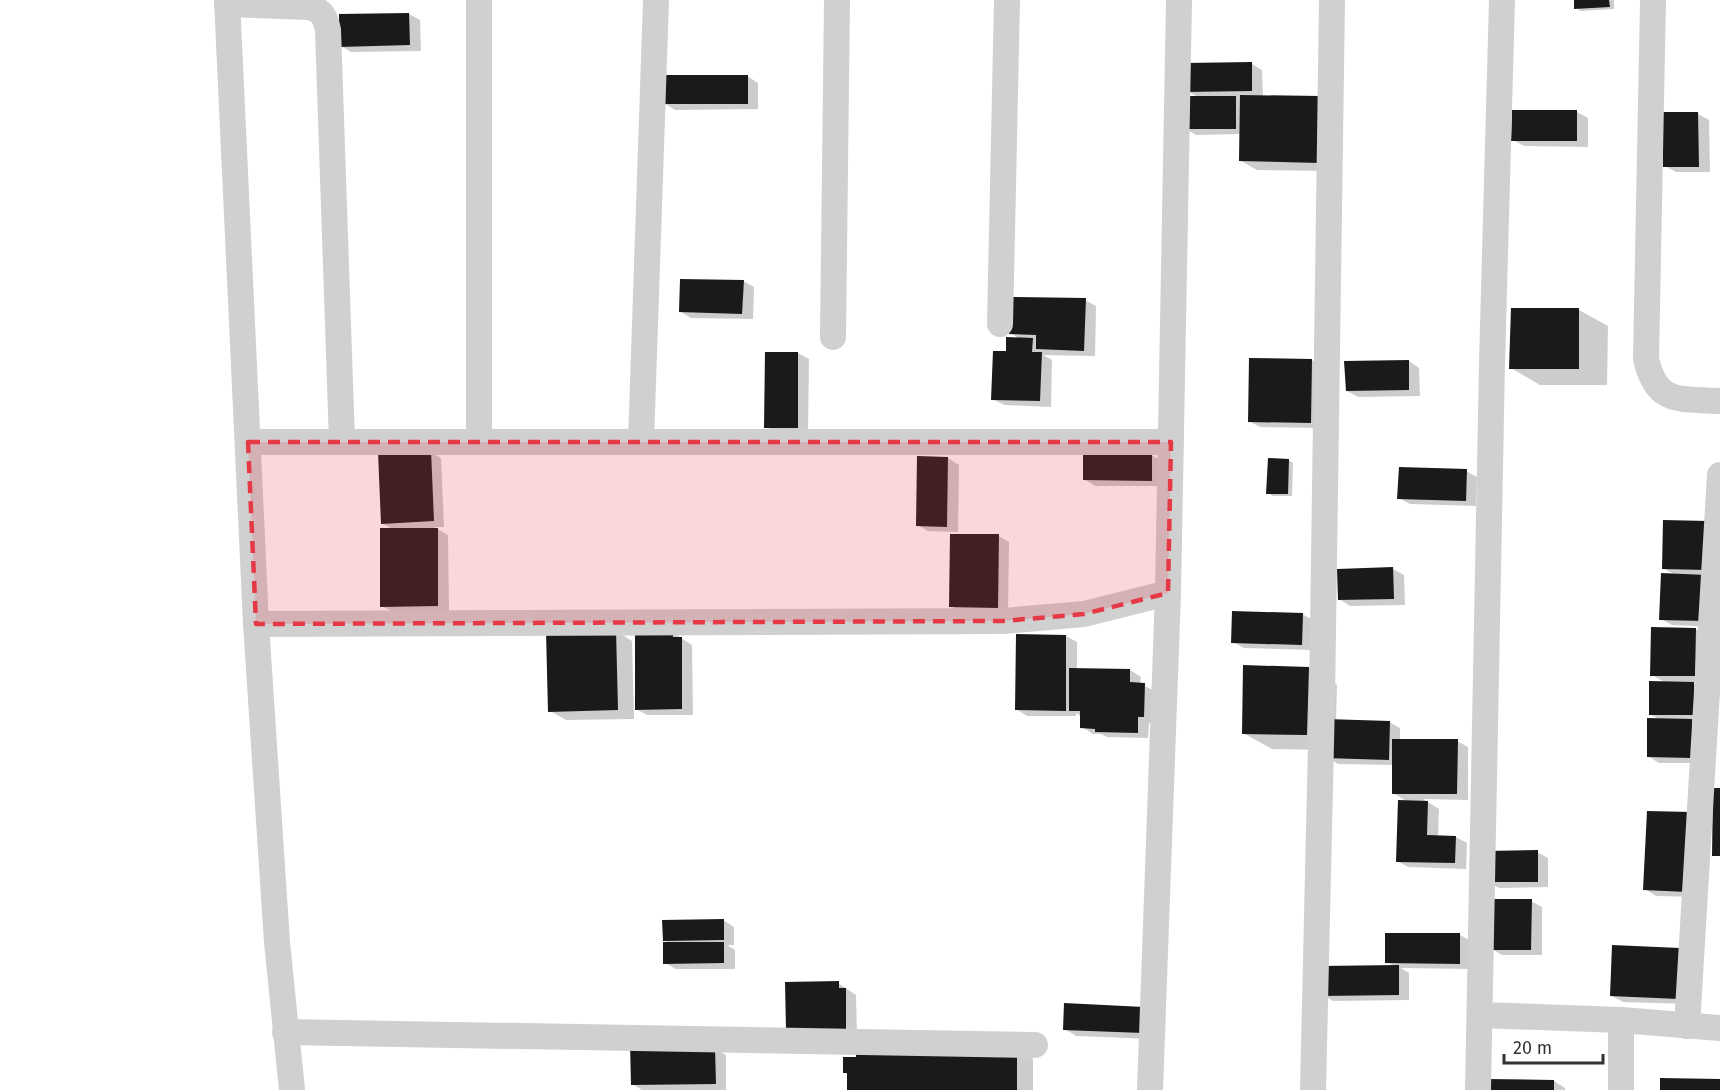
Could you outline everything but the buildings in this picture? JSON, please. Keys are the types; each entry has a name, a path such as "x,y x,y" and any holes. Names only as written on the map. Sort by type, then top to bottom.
{"street":[{"path":"479,0 479,442"},
{"path":"640,442 656,0"},
{"path":"833,337 837,0"},
{"path":"1000,324 1007,0"},
{"path":"1150,1090 1168,592 1179,0"},
{"path":"1312,1090 1322,700 1332,0"},
{"path":"1478,1090 1491,375 1502,0"},
{"path":"1653,0 1646,359 1650,377 1656,388 1672,398 1720,401"},
{"path":"292,1090 277,942 256,624 227,2 308,7 319,9 325,18 328,30 342,442"},
{"path":"248,442 1171,442"},
{"path":"1687,1026 1720,475"},
{"path":"256,624 1003,621 1084,614 1168,592"},
{"path":"1480,1015 1621,1020 1720,1028"},
{"path":"1621,1020 1621,1090"},
{"path":"285,1032 1035,1045"}],"highlighted area":[{"path":"248,442 1171,442 1168,593 1084,614 1003,621 256,624"}]}
